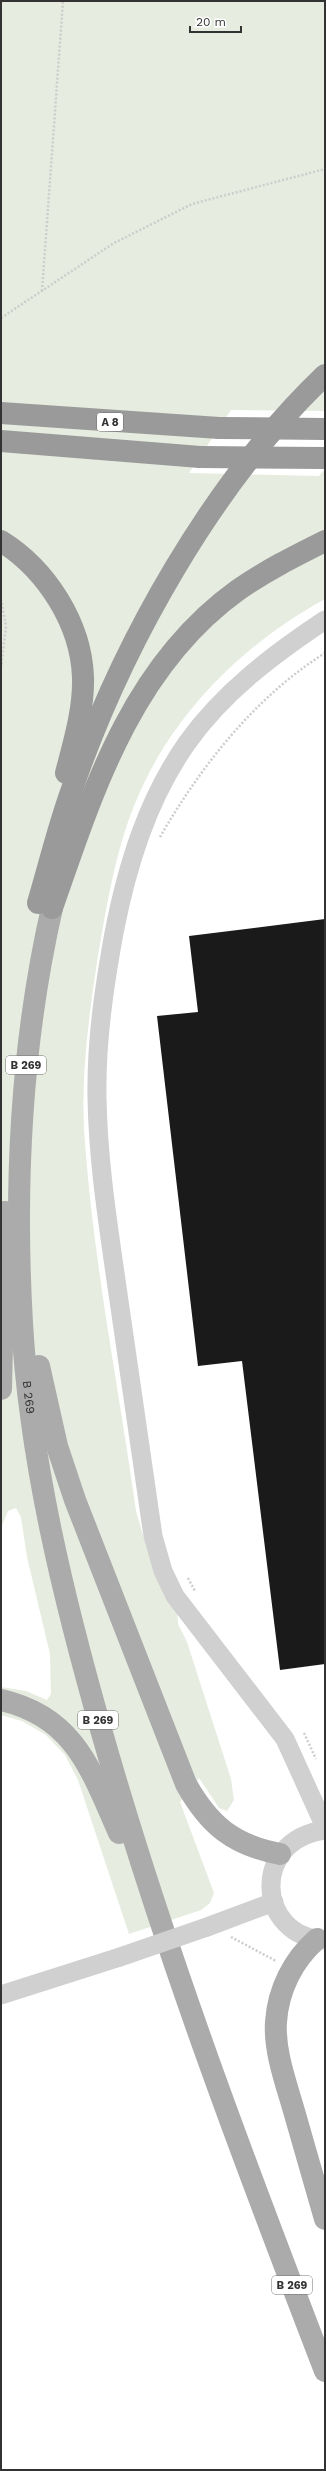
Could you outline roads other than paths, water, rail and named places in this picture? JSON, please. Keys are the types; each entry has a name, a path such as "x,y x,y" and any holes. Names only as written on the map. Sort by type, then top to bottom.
{"highway":[{"path":"45,906 71,791 135,643 196,534 253,452 302,397 325,375"},
{"path":"45,906 97,758 146,649 207,541 263,461 325,393"},
{"name":"A 8","path":"1,413 219,428 325,429"},
{"path":"1,441 200,456 325,458"},
{"path":"1,541 12,547 39,573 66,610 77,642 83,676 80,708 52,830 45,906"},
{"path":"45,906 108,757 135,704 162,664 195,627 238,590 284,562 325,541"}],"main road":[{"name":"B 269","path":"45,906 23,1093 13,1218 29,1395 41,1470 69,1612 130,1832 155,1910 258,2198 325,2372"},
{"path":"1,1389 13,1218"},
{"path":"13,1218 10,1331 16,1392 26,1462 58,1614 120,1836"},
{"path":"13,1218 31,1324 57,1446 75,1500 168,1741 195,1800 214,1824 236,1840 256,1850 280,1854"},
{"path":"1,1700 35,1711 58,1726 77,1747 94,1778 120,1836 258,2198"},
{"path":"321,1939 306,1948 291,1968 282,1993 276,2021 277,2041 288,2090 325,2219"}],"street":[{"path":"321,1939 302,1935 290,1927 280,1916 274,1902 271,1880 273,1869 280,1854 300,1836 325,1829 285,1739 175,1596 158,1557 153,1536 104,1197 97,1097 99,1037 103,997 118,916 134,850 153,803 188,741 217,708 248,676 325,620"},
{"path":"1,1995 120,1957 274,1902"}]}
